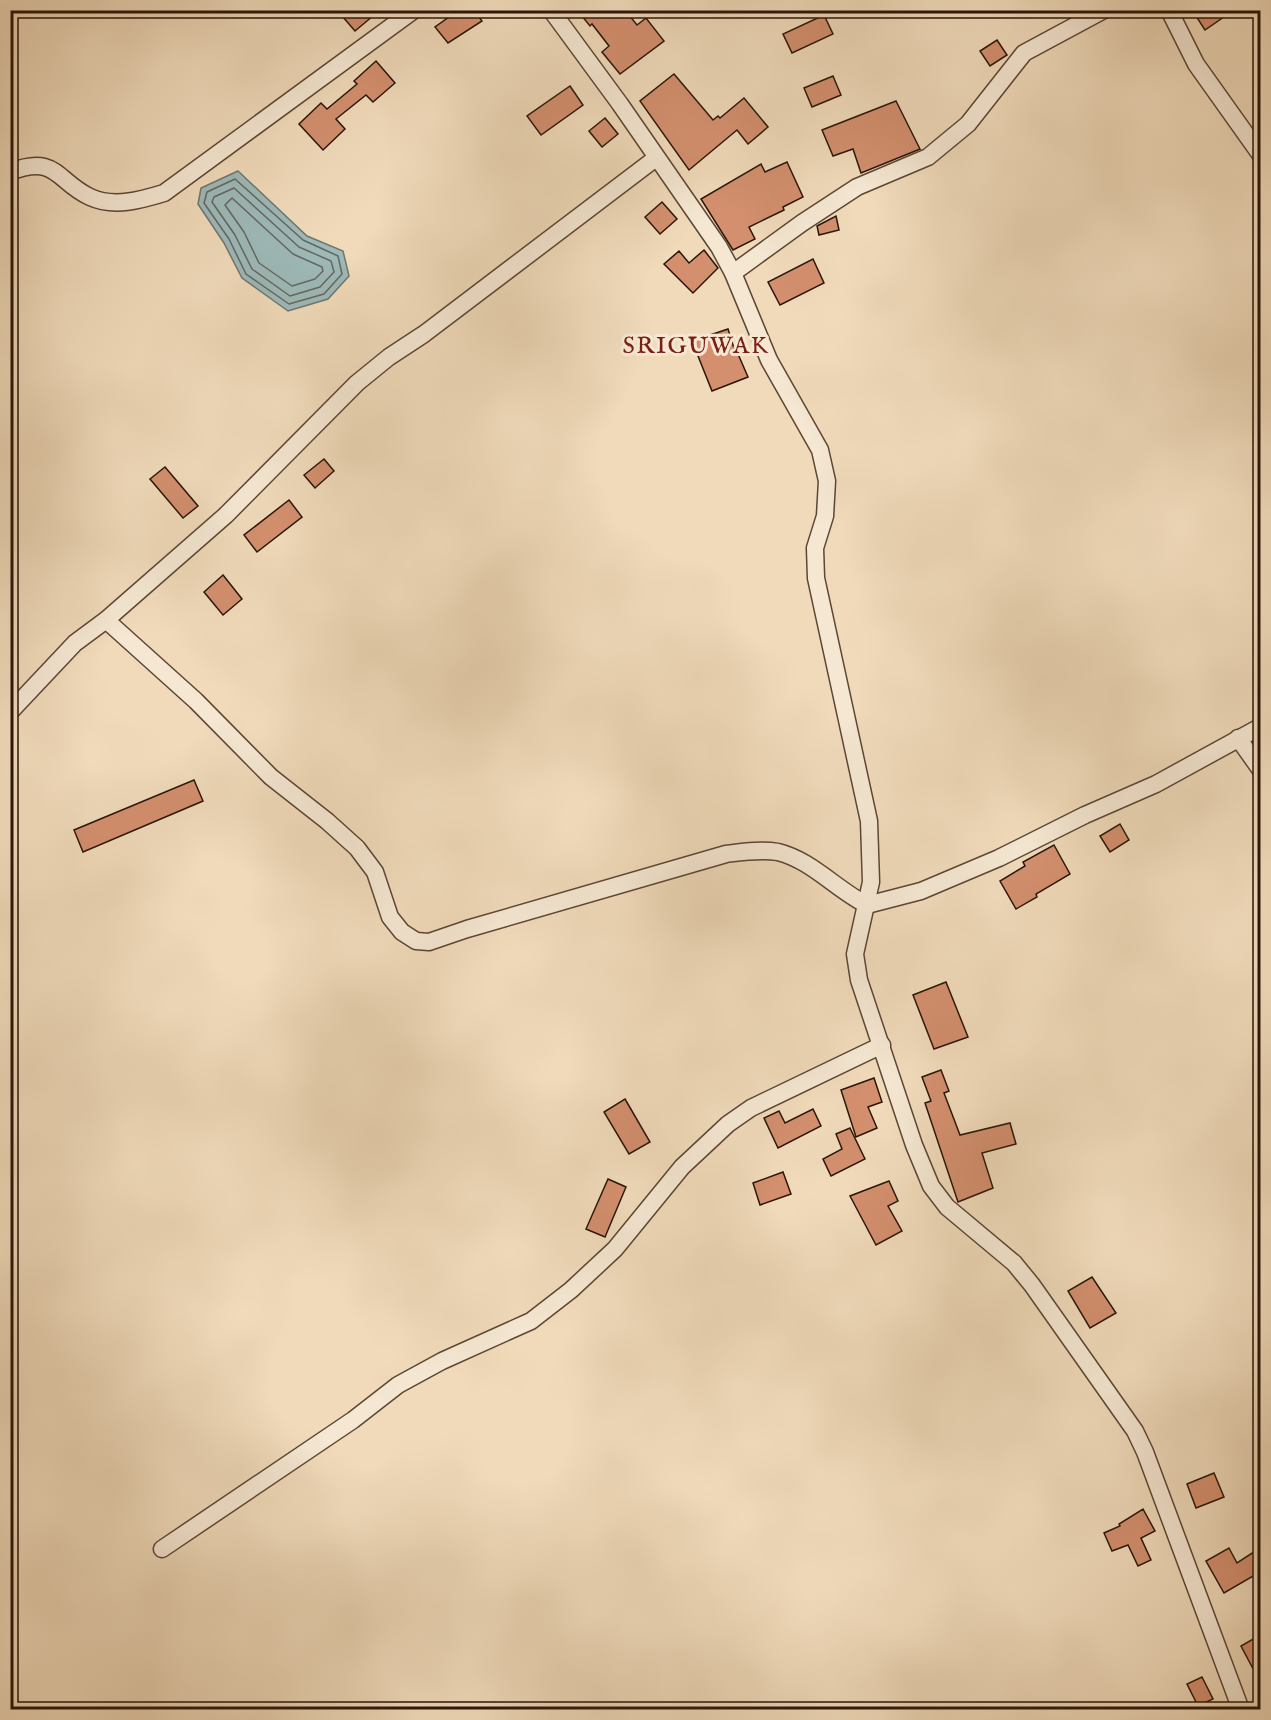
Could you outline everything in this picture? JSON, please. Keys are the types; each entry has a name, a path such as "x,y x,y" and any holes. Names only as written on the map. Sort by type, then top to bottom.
{"street":[{"path":"10,172 37,165 53,169 90,197 111,202 141,200 164,193 414,10"},
{"path":"733,273 857,187 928,157 968,124 1024,53 1104,10"},
{"path":"1169,10 1196,64 1260,154"},
{"path":"551,11 702,219 733,273 769,360 820,450 827,481 825,516 815,548 816,578 870,821 871,882 855,954 859,980 914,1145 931,1186 947,1207 1014,1263 1135,1431 1152,1470 1241,1710"},
{"path":"10,711 75,643 106,620 226,515 365,377 656,158"},
{"path":"106,620 196,701 271,777 327,821 357,849 375,872 390,916 402,932 416,941 429,942 467,928 726,854 756,851 778,852 801,862 867,905 921,891 999,858 1085,815 1156,784 1260,727"},
{"path":"1238,738 1260,769"},
{"path":"162,1549 353,1420 399,1385 442,1361 531,1320 571,1290 615,1249 682,1167 728,1124 751,1108 882,1045"}],"water":[{"path":"238,171 307,236 343,251 349,276 328,299 288,311 242,278 224,243 198,204 201,188"}],"building":[{"path":"350,10 380,10 355,31 343,17"},
{"path":"459,10 474,10 482,21 448,43 435,27"},
{"path":"577,10 607,10 602,15 604,17 612,10 625,10 637,25 646,18 664,41 620,74 602,52 609,46 592,24 590,26"},
{"path":"1192,10 1234,10 1205,30"},
{"path":"824,15 833,34 792,53 783,34"},
{"path":"997,40 1007,55 990,66 980,51"},
{"path":"376,61 395,83 373,102 366,95 336,119 345,129 323,150 299,124 321,103 327,109 357,84 354,81"},
{"path":"674,74 713,120 718,116 720,118 744,98 768,127 748,144 737,130 689,170 640,101"},
{"path":"833,76 841,95 812,107 804,88"},
{"path":"570,86 583,105 541,135 527,116"},
{"path":"896,101 920,149 861,173 853,149 833,156 822,130"},
{"path":"605,118 618,134 602,147 589,131"},
{"path":"787,162 803,197 783,207 784,210 749,227 755,239 733,250 701,199 761,164 765,172"},
{"path":"662,202 677,219 660,234 645,217"},
{"path":"836,216 839,230 819,235 817,226"},
{"path":"704,250 718,268 693,293 664,264 679,251 689,263"},
{"path":"813,259 824,283 780,305 768,282"},
{"path":"728,329 736,355 738,354 748,377 712,391 692,341"},
{"path":"324,459 334,471 315,488 304,475"},
{"path":"165,467 198,506 183,518 150,479"},
{"path":"289,500 302,517 257,552 244,535"},
{"path":"223,575 242,599 223,615 204,592"},
{"path":"194,780 203,801 83,852 74,830"},
{"path":"1120,824 1129,840 1110,852 1100,836"},
{"path":"1054,845 1070,874 1016,909 1000,881 1025,866 1023,862"},
{"path":"946,982 968,1037 934,1049 913,995"},
{"path":"941,1070 949,1091 944,1093 960,1135 1010,1123 1016,1144 982,1153 993,1188 958,1202 925,1103 931,1101 922,1077"},
{"path":"874,1078 882,1102 868,1107 877,1128 856,1137 841,1090"},
{"path":"625,1099 650,1142 629,1154 604,1112"},
{"path":"813,1109 821,1126 778,1148 764,1118 779,1111 785,1123"},
{"path":"850,1128 865,1159 831,1176 823,1159 842,1149 836,1134"},
{"path":"783,1172 791,1194 760,1205 753,1183"},
{"path":"608,1179 626,1187 605,1237 586,1229"},
{"path":"889,1181 898,1201 888,1206 902,1231 876,1245 850,1196"},
{"path":"1092,1277 1116,1313 1090,1328 1068,1291"},
{"path":"1214,1473 1224,1497 1196,1508 1187,1484"},
{"path":"1143,1509 1155,1531 1141,1538 1151,1560 1138,1566 1128,1545 1112,1551 1104,1533 1120,1526 1119,1524"},
{"path":"1229,1548 1237,1563 1260,1548 1260,1572 1224,1593 1206,1561"},
{"path":"1260,1635 1260,1682 1241,1646"},
{"path":"1202,1677 1213,1699 1198,1706 1187,1684"}],"district":[{"name":"SRIGUWAK","path":"696,345"}]}
